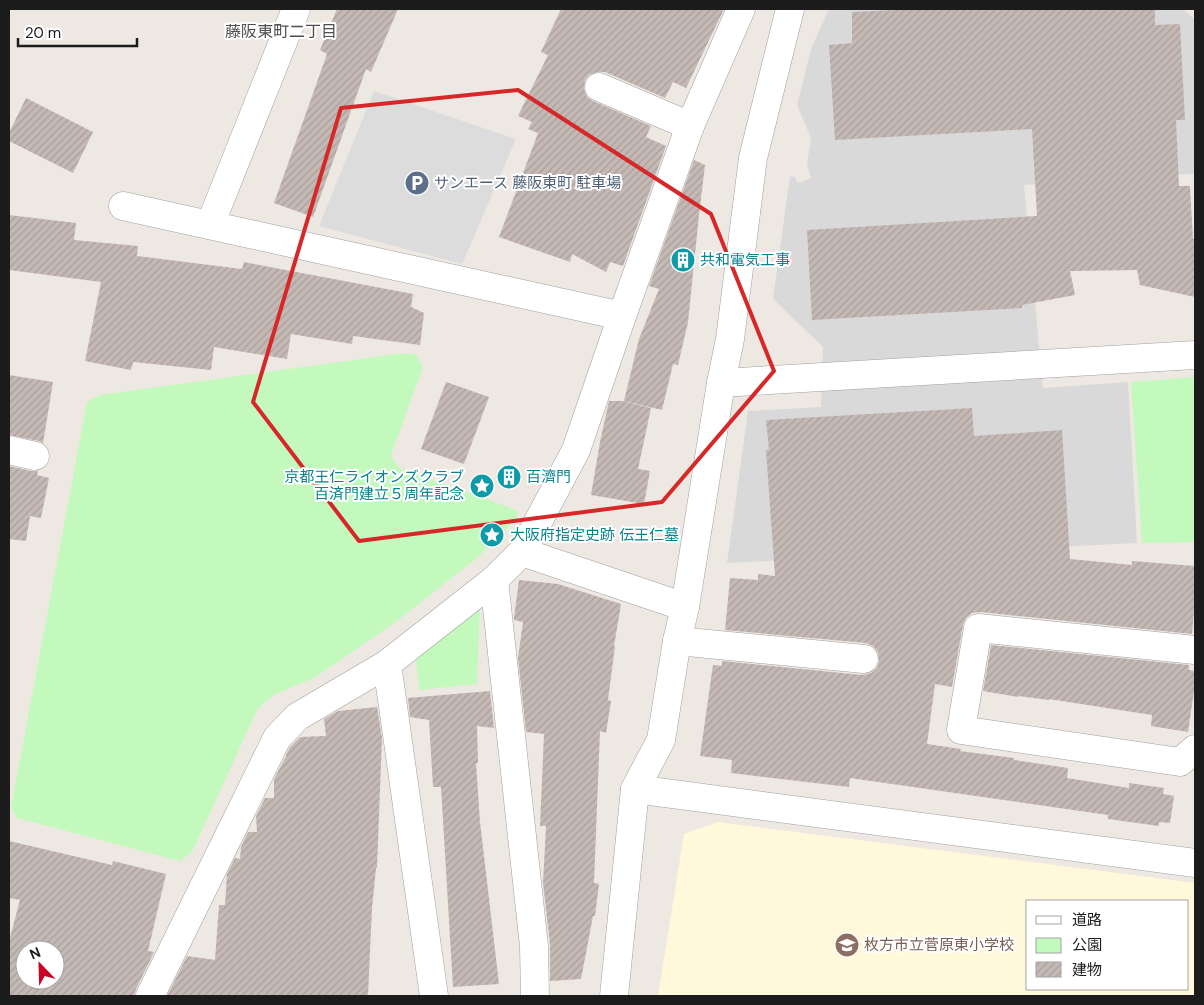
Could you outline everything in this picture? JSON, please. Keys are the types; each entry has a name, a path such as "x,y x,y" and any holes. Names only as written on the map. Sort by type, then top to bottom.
{"street":[{"path":"210,225 296,9"},
{"path":"150,996 276,738 297,717 387,664 494,580 522,552 576,450 690,126 741,9"},
{"path":"614,996 635,789 661,740 730,339 753,158 790,9"},
{"path":"599,87 690,126"},
{"path":"123,206 622,316"},
{"path":"722,383 1195,355"},
{"path":"9,450 35,456"},
{"path":"522,552 685,607"},
{"path":"494,580 534,946 535,996"},
{"path":"1195,650 978,628 961,730 1180,762 1195,750"},
{"path":"677,641 864,659"},
{"path":"387,664 434,996"},
{"path":"635,789 1195,863"}],"highlighted area":[{"path":"518,90 711,214 774,371 662,502 359,541 253,402 341,108"}],"shaded area":[{"path":"829,9 1183,9 1195,19 1195,174 1024,185 1043,388 1128,382 1137,543 727,563 748,411 821,407 823,347 773,299 790,176 795,177 798,183 811,178 807,164 811,138 797,105 811,49"},
{"name":"サンエース 藤阪東町 駐車場","path":"374,91 516,139 462,264 319,226"},
{"name":"枚方市立菅原東小学校","path":"718,822 1195,883 1195,996 658,996 684,834"}],"green space":[{"path":"397,354 415,354 423,367 391,455 399,468 516,510 518,517 477,558 397,621 316,677 274,695 258,708 192,852 180,861 17,818 11,808 87,402 100,395"},
{"path":"1195,377 1195,542 1142,543 1131,382"},
{"path":"480,607 477,684 420,690 415,657"}],"building":[{"path":"337,9 398,9 371,72 366,69 313,217 274,203 327,54 320,50"},
{"path":"561,9 724,9 686,88 673,82 665,98 605,72 589,75 585,80 584,89 587,97 651,126 646,137 666,146 623,266 610,262 606,272 572,254 570,262 499,237 538,133 528,129 532,122 518,116 548,55 541,52"},
{"path":"917,9 1155,9 1155,25 1180,24 1185,120 1176,120 1179,186 1190,186 1193,239 1195,239 1195,297 1140,285 1137,270 1070,271 1075,295 1022,305 1022,308 812,320 807,230 1037,216 1032,129 835,140 829,45 852,43 852,12"},
{"path":"26,98 93,132 73,173 9,141 9,133"},
{"path":"694,160 705,165 688,322 678,365 673,364 662,410 624,401 639,339 659,289 649,286"},
{"path":"9,215 76,223 74,240 138,246 137,256 242,269 244,262 413,294 411,307 424,313 420,345 353,336 352,344 291,334 287,359 214,347 211,370 133,362 131,370 85,361 101,282 9,270"},
{"path":"9,375 53,382 43,443 9,435"},
{"path":"446,382 489,397 464,464 421,449"},
{"path":"609,401 623,401 651,408 638,469 650,471 644,504 591,495"},
{"path":"972,408 974,436 1062,430 1070,559 1132,565 1132,561 1195,566 1192,634 980,612 972,613 966,618 963,625 952,687 935,684 927,744 1068,768 1067,778 1129,788 1129,783 1164,788 1163,794 1174,796 1170,823 1159,822 1159,826 1108,819 1108,815 850,778 849,787 731,773 732,760 700,756 713,665 722,666 722,661 862,675 871,673 877,668 879,661 878,652 873,646 866,643 725,630 730,578 758,580 758,574 775,576 766,450 769,450 766,420"},
{"path":"9,466 38,471 37,475 49,478 41,518 30,516 26,541 9,539"},
{"path":"519,580 558,584 621,604 614,646 608,700 611,701 606,733 600,731 594,883 599,884 595,916 593,916 581,979 550,981 550,944 543,883 546,826 540,826 544,734 526,732 518,658 523,622 514,620"},
{"path":"991,645 1189,665 1189,670 1195,671 1195,684 1188,732 1151,726 1152,715 983,691"},
{"path":"490,691 494,728 477,726 478,763 476,763 480,822 499,984 453,987 441,787 433,787 429,720 410,717 408,698"},
{"path":"377,707 382,738 377,868 372,908 368,996 167,996 187,956 215,960 219,905 225,905 227,874 235,858 240,859 241,847 248,832 257,832 256,816 265,798 274,798 274,779 290,747 300,737 326,736 324,719 338,711"},
{"path":"9,841 112,865 113,861 166,874 148,951 154,952 134,996 9,996 9,941 20,900 9,898"}],"place":[{"name":"サンエース 藤阪東町 駐車場","path":"417,183"},
{"name":"共和電気工事","path":"683,260"},
{"name":"百濟門","path":"509,477"},
{"name":"京都王仁ライオンズクラブ 百済門建立５周年記念","path":"482,486"},
{"name":"大阪府指定史跡 伝王仁墓","path":"492,535"},
{"name":"枚方市立菅原東小学校","path":"847,945"}],"district":[{"name":"藤阪東町二丁目","path":"281,31"}]}
